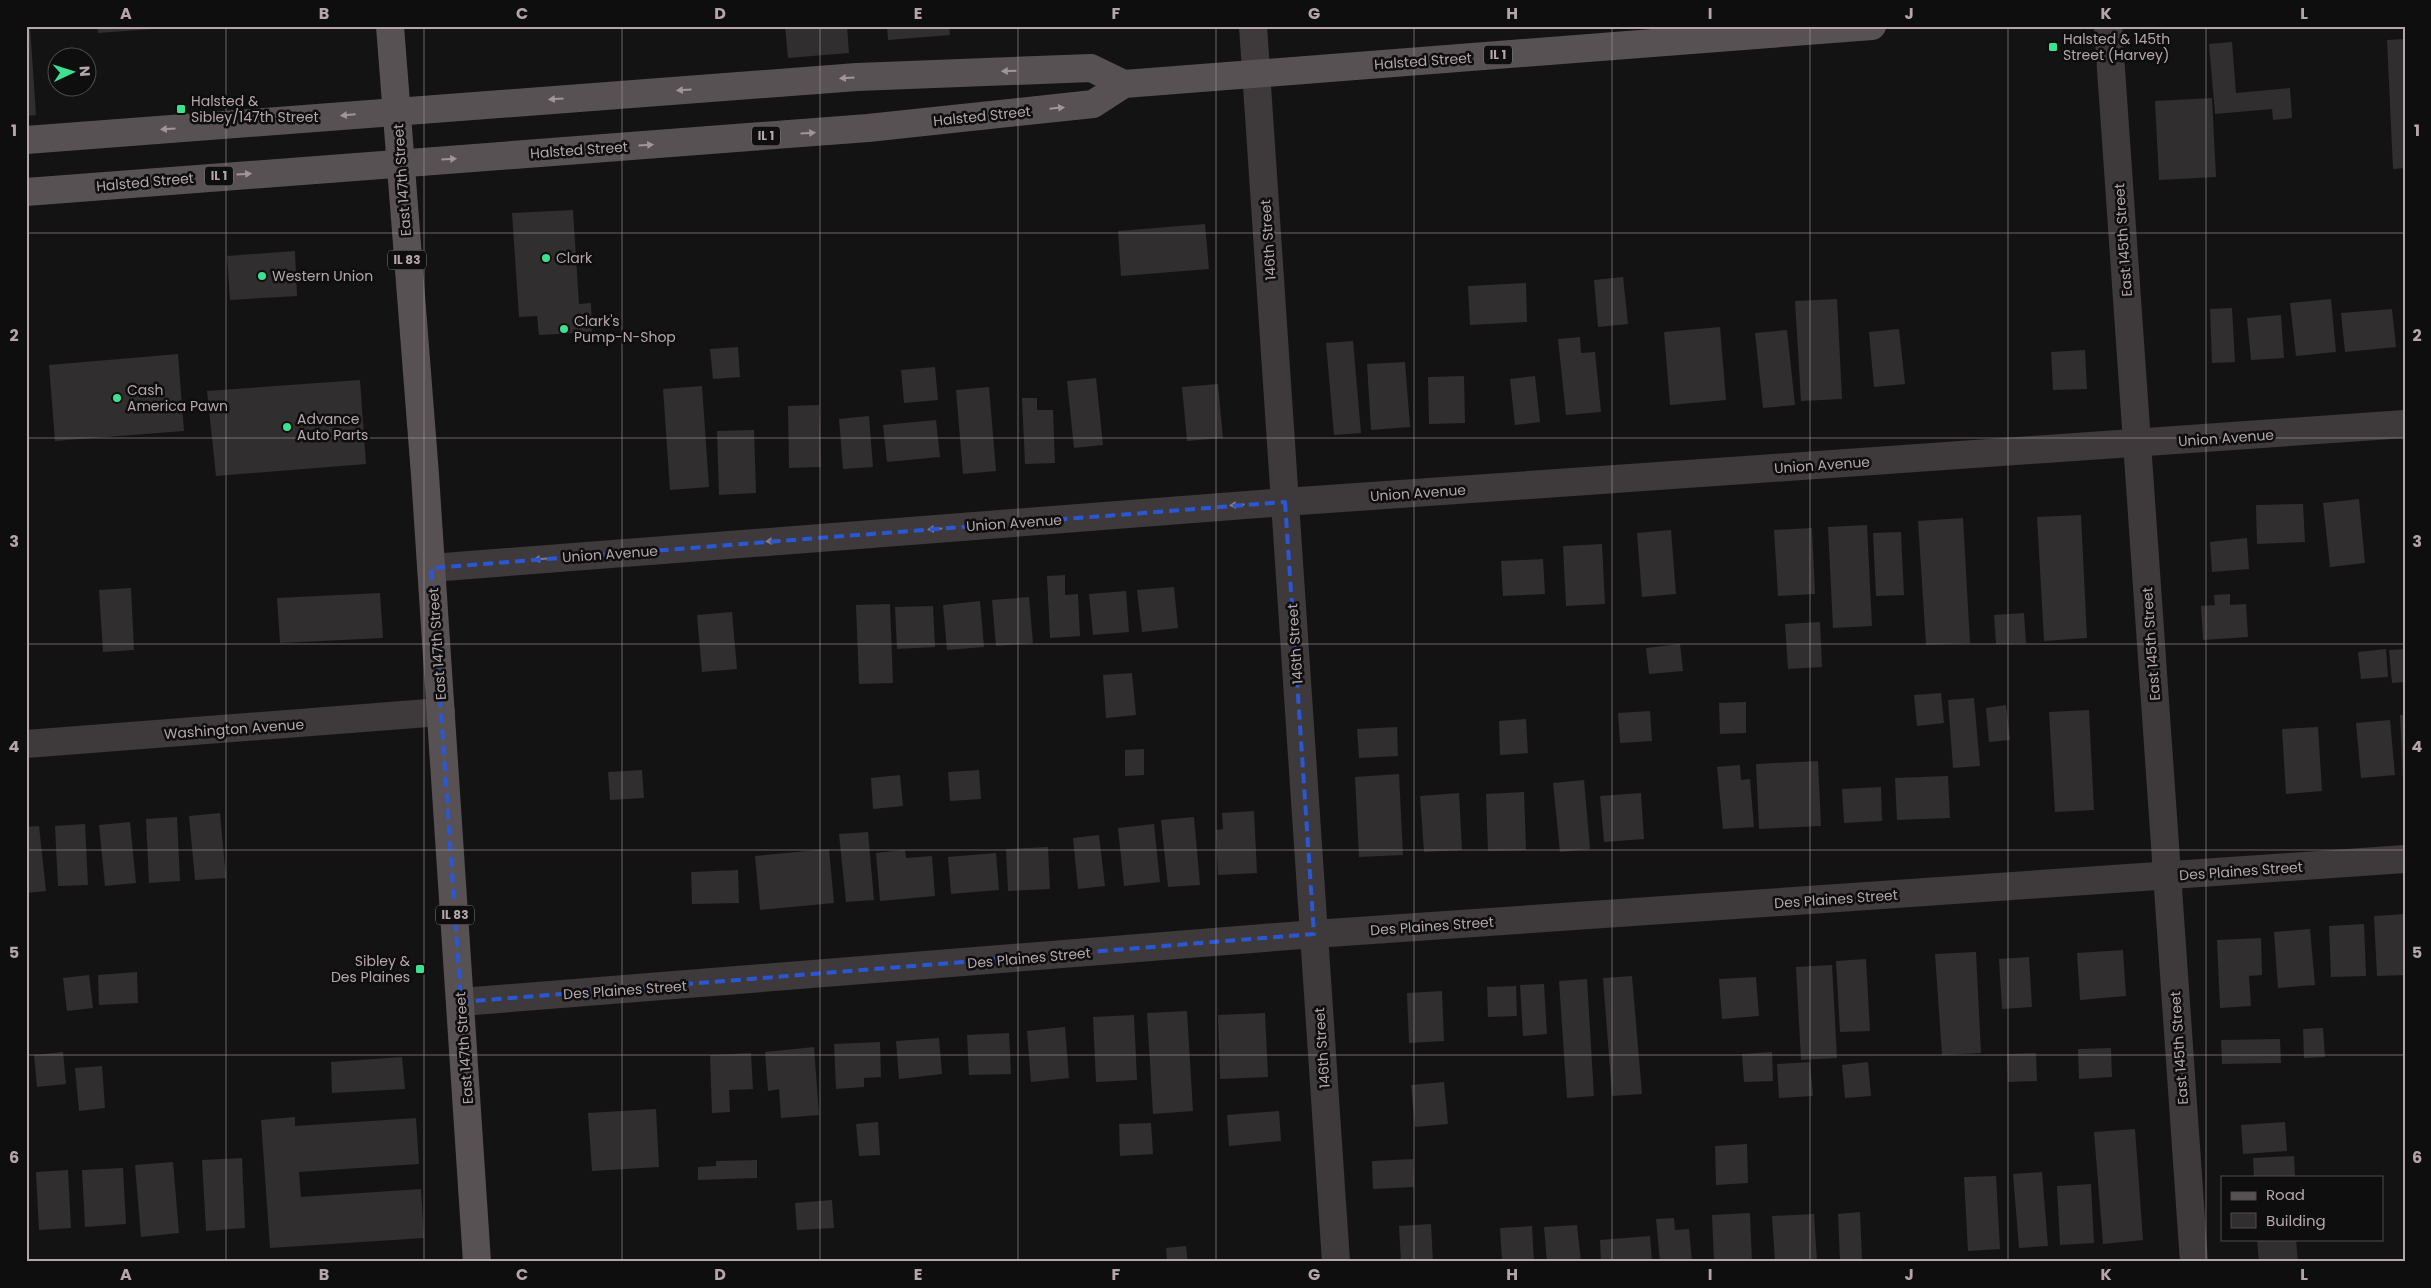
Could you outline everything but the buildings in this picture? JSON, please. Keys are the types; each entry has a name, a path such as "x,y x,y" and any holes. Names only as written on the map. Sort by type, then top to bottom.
{"main road":[{"name":"East 147th Street","path":"390,26 431,568 477,1262"},
{"name":"Halsted Street","path":"26,192 400,162 868,128 1093,104 1124,84 1872,26"},
{"path":"26,140 857,77 1091,68 1124,84"}],"street":[{"name":"146th Street","path":"1253,26 1336,1262"},
{"name":"East 145th Street","path":"2108,26 2194,1262"},
{"name":"Union Avenue","path":"431,568 1285,502 2405,424"},
{"name":"Washington Avenue","path":"26,744 441,712"},
{"name":"Des Plaines Street","path":"461,1002 1314,934 2405,859"}],"highlighted area":[{"path":"1285,502 1314,934 461,1002 431,568"}],"place":[{"name":"Halsted & 145th Street (Harvey)","path":"2053,47"},
{"name":"Halsted & Sibley/147th Street","path":"181,109"},
{"name":"Clark","path":"546,258"},
{"name":"Western Union","path":"262,276"},
{"name":"Clark's Pump-N-Shop","path":"564,329"},
{"name":"Cash America Pawn","path":"117,398"},
{"name":"Advance Auto Parts","path":"287,427"},
{"name":"Sibley & Des Plaines","path":"420,969"}]}
